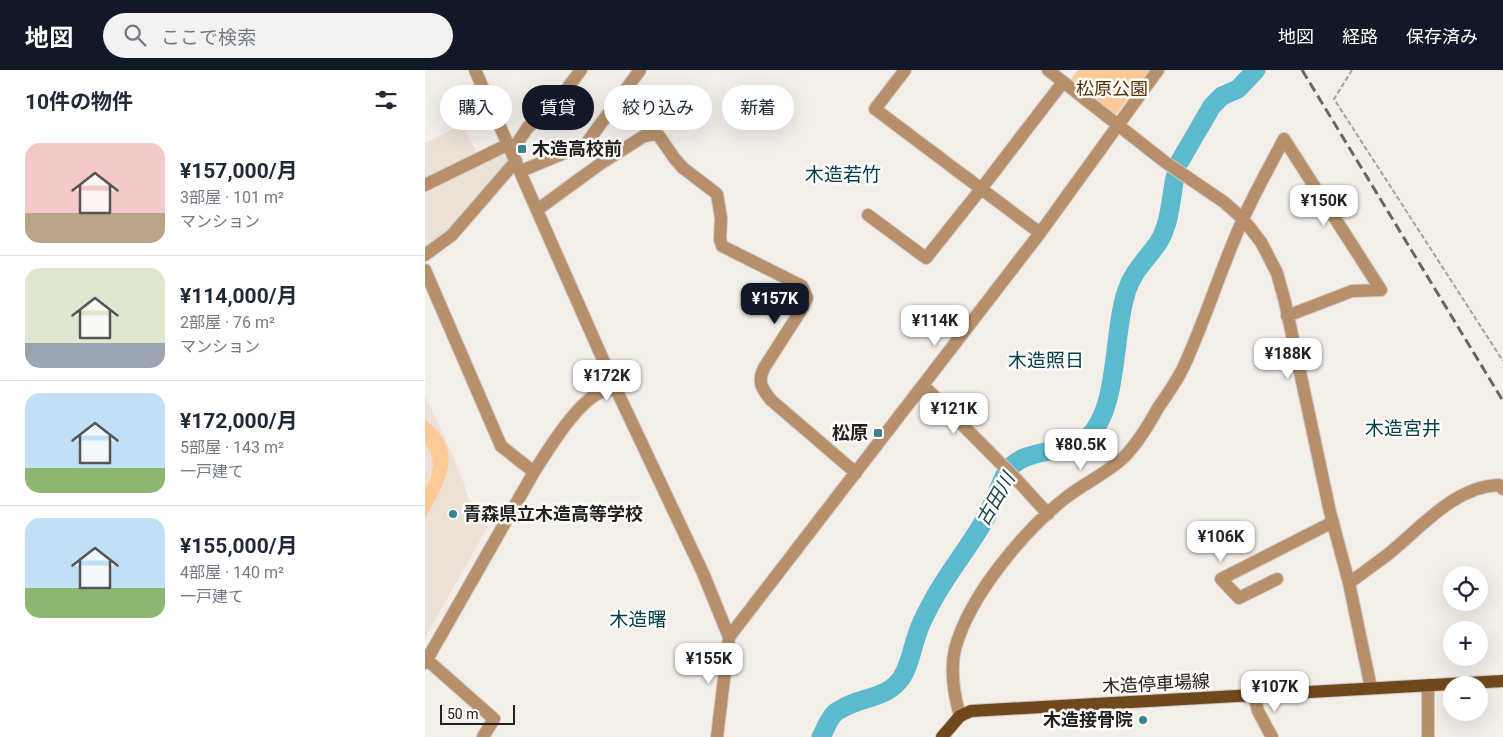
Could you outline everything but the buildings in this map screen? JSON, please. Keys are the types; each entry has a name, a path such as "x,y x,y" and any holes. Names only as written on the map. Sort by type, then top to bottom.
{"main road":[{"name":"木造停車場線","path":"960,716 971,711 982,710 1503,681"},
{"path":"945,736 960,716"}],"street":[{"path":"475,70 616,389 703,573 729,637 717,737"},
{"path":"425,255 452,236 515,157 528,127 554,106 581,70"},
{"path":"425,185 515,157 586,144 640,70"},
{"path":"905,70 875,109 1041,233"},
{"path":"1048,70 1165,162 1224,202 1243,219 1261,242 1277,273 1333,522 1349,583 1371,688"},
{"path":"729,637 1041,233 1158,70"},
{"path":"868,216 926,258 1063,82"},
{"path":"537,210 600,164 644,136 656,134 659,136 675,160 717,194 721,218 721,246 802,286 807,298 760,376 763,390 771,400 856,473"},
{"path":"960,716 955,699 953,668 955,650 963,628 980,596 1001,566 1035,525 1068,496 1122,459 1139,440 1183,369 1243,219 1284,139 1381,290 1352,291 1287,316"},
{"path":"425,270 501,446 534,472"},
{"path":"923,385 1004,466 1048,514"},
{"path":"483,737 494,719 426,660 534,472 553,443 587,402 600,392 616,389"},
{"path":"1349,583 1387,555 1437,511 1462,496 1489,485 1499,485 1503,489"},
{"path":"1277,579 1239,598 1221,579 1333,522"},
{"path":"1428,685 1428,737"},
{"path":"1254,695 1258,711 1272,737"}],"path":[{"path":"1352,70 1334,99 1502,356 1503,361"}],"shaded area":[{"path":"451,130 466,130 477,154 500,144 508,163 442,237 425,247 425,143"},
{"name":"青森県立木造高等学校","path":"425,396 443,433 471,505 490,523 425,638"}],"green space":[{"name":"松原公園","path":"1078,70 1150,70 1115,116 1070,81"},
{"path":"425,420 438,431 445,443 448,467 445,480 425,518 425,489 431,477 433,465 431,453 425,443"}],"waterway":[{"name":"古田川","path":"1180,161 1212,106 1222,96 1238,89 1256,70"},
{"name":"古田川","path":"821,737 830,719 836,712 890,689 902,677 927,611 984,521 1006,473 1023,458 1079,443 1088,437 1098,424 1110,388 1122,307 1127,290 1137,271 1162,236 1175,177"}],"railway":[{"path":"1302,70 1503,401"}],"place":[{"name":"木造高校前","path":"522,149"},
{"name":"松原","path":"878,433"},
{"name":"青森県立木造高等学校","path":"453,514"},
{"name":"木造接骨院","path":"1143,720"}],"district":[{"name":"木造若竹","path":"843,174"},
{"name":"木造照日","path":"1046,360"},
{"name":"木造宮井","path":"1403,428"},
{"name":"木造曙","path":"638,619"}]}
